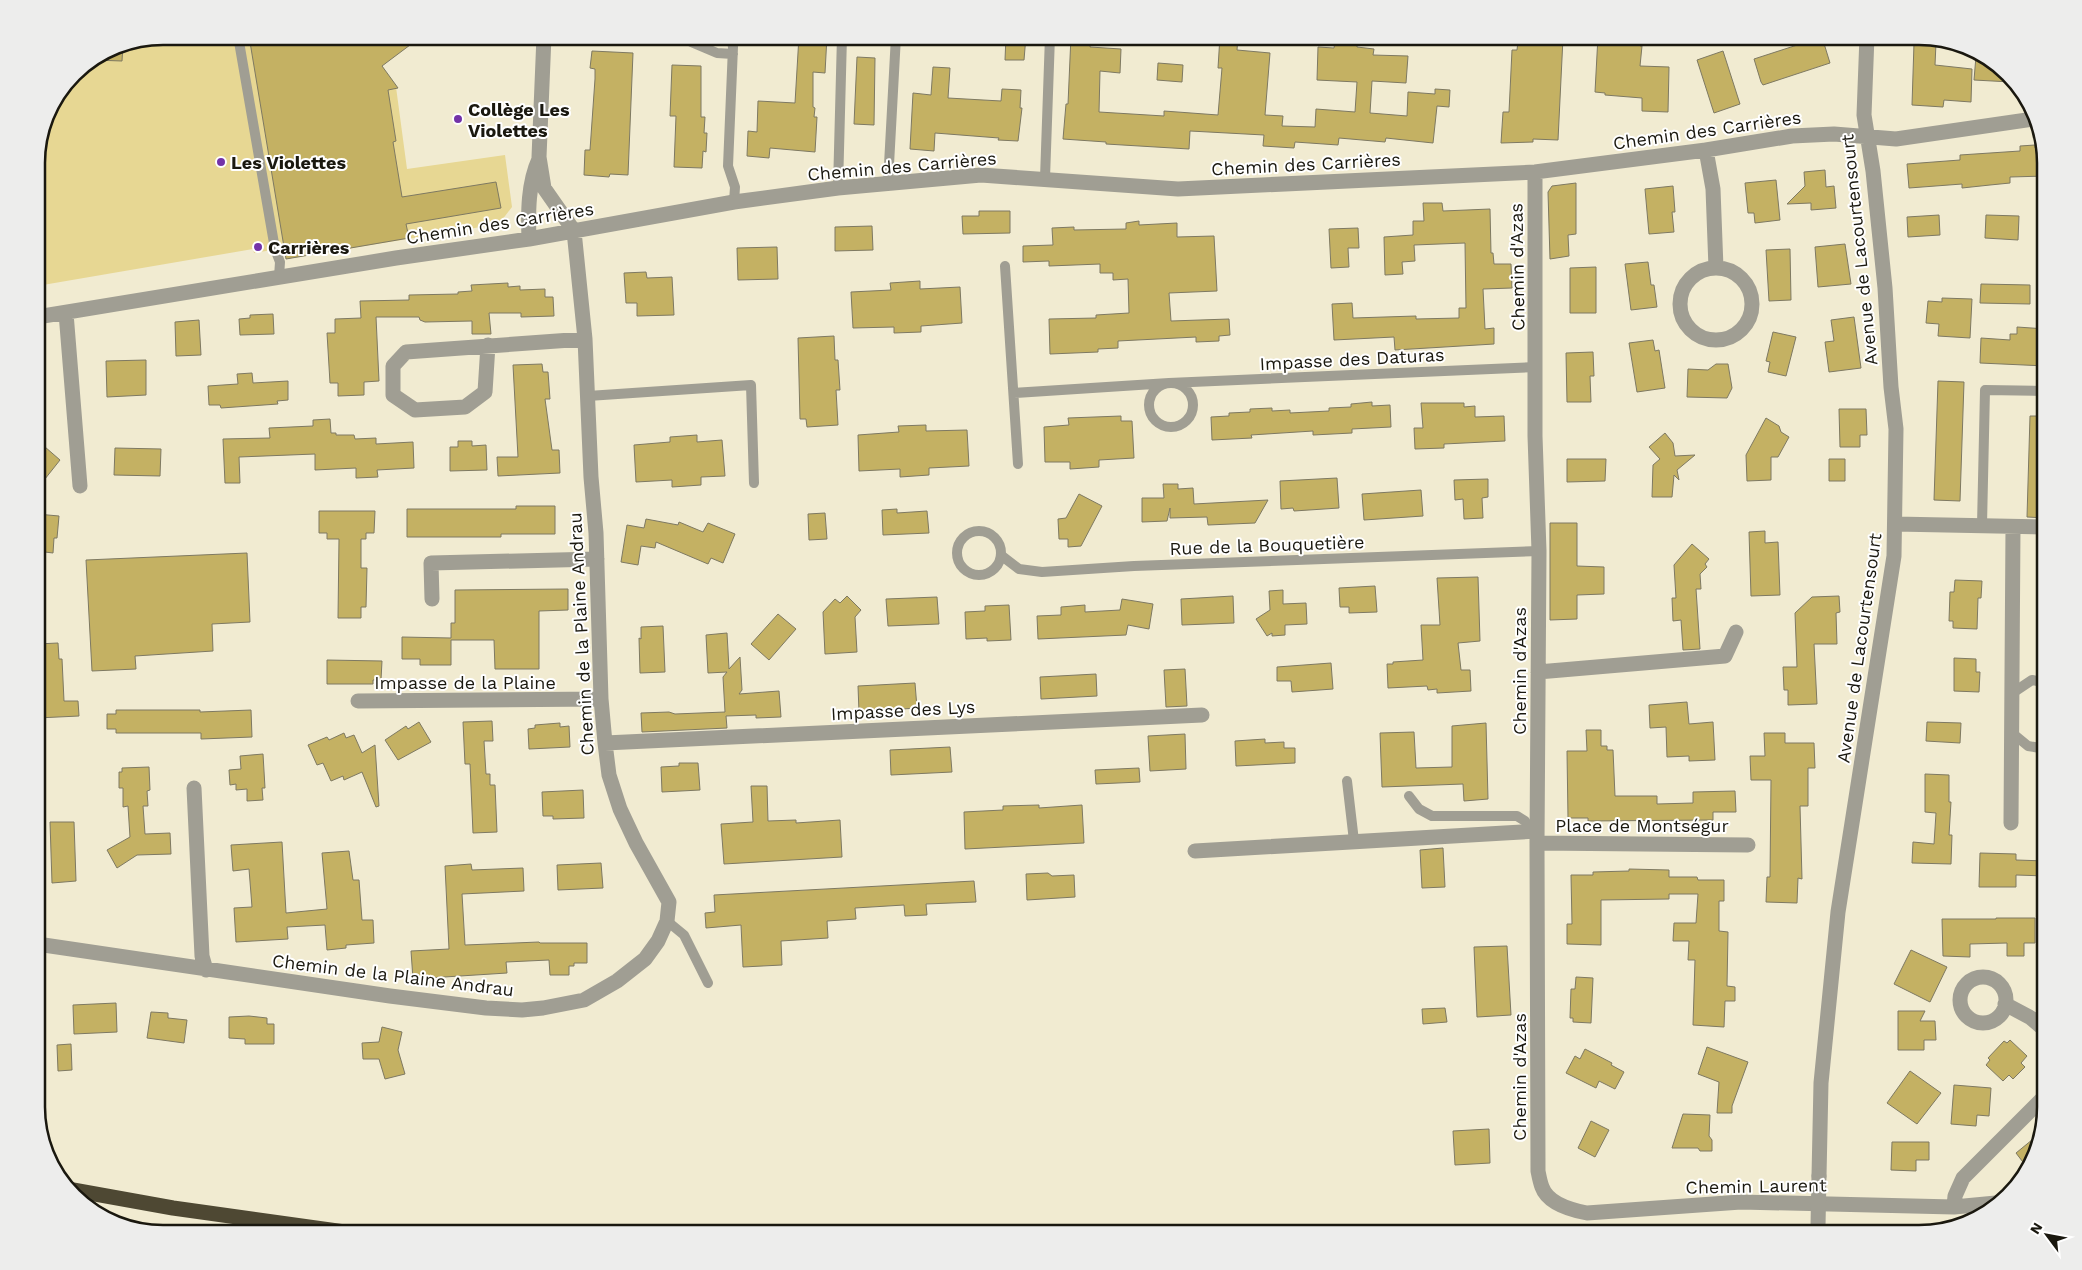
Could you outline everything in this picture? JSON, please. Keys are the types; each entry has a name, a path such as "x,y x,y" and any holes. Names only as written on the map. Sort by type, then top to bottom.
{"highway":[{"path":"82,1192 173,1208 295,1225"}],"street":[{"path":"544,45 539,158 544,188 574,231"},
{"name":"Avenue de Lacourtensourt","path":"1818,1225 1821,1083 1838,912 1894,556 1896,429 1891,387 1885,288 1873,171 1866,136 1864,94 1867,45"},
{"name":"Chemin des Carrières","path":"45,316 396,258 529,239 734,202 888,183 981,175 1045,178 1061,181 1178,189 1534,172 1706,150 1792,136 1834,134 1896,139 2029,120"},
{"path":"1706,150 1713,189 1716,268"},
{"path":"529,239 528,224 532,174 539,158"},
{"name":"Chemin d'Azas","path":"1534,172 1539,551 1535,835 1538,1171"},
{"name":"Chemin de la Plaine Andrau","path":"45,945 206,970 486,1008 522,1010 584,1000 618,982 645,958 658,940 667,921 669,902 636,843 620,808 609,775 601,699 597,559 585,340 574,231"},
{"path":"1716,268 1733,272 1745,283 1751,298 1750,314 1742,328 1729,338 1713,340 1698,335 1686,325 1680,310 1681,294 1689,280 1702,270 1716,268"},
{"path":"66,313 80,486"},
{"path":"488,345 484,392 465,408 415,410 393,395 393,366 406,352 488,345 585,340"},
{"path":"1895,524 2037,527"},
{"path":"2011,823 2014,527"},
{"path":"432,600 431,563 597,559"},
{"path":"1538,672 1725,656 1736,632"},
{"name":"Impasse de la Plaine","path":"358,701 601,699"},
{"name":"Impasse des Lys","path":"605,743 1202,715"},
{"path":"194,788 202,956 206,970"},
{"name":"Place de Montségur","path":"1195,851 1354,842 1535,835 1748,845"},
{"path":"2006,1004 2037,1023"},
{"path":"1954,1207 1955,1196 1963,1178 2037,1104"},
{"name":"Chemin Laurent","path":"1538,1171 1542,1189 1555,1203 1570,1210 1587,1213 1760,1202 1954,1207 1986,1204"}],"lane":[{"path":"240,45 275,249 280,262 279,277"},
{"path":"699,45 716,53 732,54"},
{"path":"732,45 728,166 735,187 734,202"},
{"path":"838,188 842,45"},
{"path":"888,183 896,45"},
{"path":"1045,178 1050,45"},
{"path":"1005,266 1018,464"},
{"name":"Impasse des Daturas","path":"1014,393 1169,383 1536,367"},
{"path":"1169,383 1180,385 1186,389 1193,405 1188,418 1178,426 1170,427 1160,424 1152,418 1149,407 1153,392 1161,385 1169,383"},
{"path":"588,396 751,385 754,483"},
{"path":"1982,525 1985,390 2037,391"},
{"name":"Rue de la Bouquetière","path":"1002,556 997,567 991,572 976,576 968,573 960,565 957,558 961,540 969,533 982,531 996,538 1001,548 1002,556 1019,569 1042,572 1134,566 1539,551"},
{"path":"2011,694 2032,680 2037,681"},
{"path":"2011,732 2028,746 2037,748"},
{"path":"1347,781 1354,842"},
{"path":"1409,796 1419,809 1432,816 1517,816 1525,821 1535,835"},
{"path":"667,921 684,936 708,983"}],"shaded area":[{"name":"Les Violettes","path":"163,45 366,45 396,87 407,169 505,155 512,207 499,224 286,259 284,248 254,253 253,249 45,285 45,155 51,125 69,91 97,65 125,51 140,47"}],"building":[{"path":"250,45 410,45 382,66 398,88 388,90 396,141 393,142 402,197 496,182 501,208 406,224 409,238 286,259"},
{"path":"798,45 827,45 825,73 813,72 813,107 815,108 814,117 817,117 815,152 770,148 769,158 747,156 748,131 757,132 758,101 795,103"},
{"path":"1006,45 1025,45 1024,60 1005,60"},
{"path":"1071,45 1090,45 1090,47 1121,49 1120,73 1100,71 1099,112 1164,116 1164,111 1218,115 1222,68 1218,68 1219,45 1237,45 1237,50 1270,53 1265,115 1283,116 1282,126 1315,127 1316,109 1355,112 1357,82 1317,80 1318,47 1334,48 1334,45 1357,45 1357,47 1374,49 1373,55 1408,56 1406,83 1372,81 1370,113 1407,116 1408,92 1435,94 1435,89 1450,90 1449,107 1437,106 1433,143 1386,138 1385,142 1339,138 1338,145 1295,142 1294,148 1263,146 1264,135 1190,131 1189,149 1106,144 1106,142 1063,139 1066,104 1068,104"},
{"path":"1518,45 1563,45 1558,140 1533,139 1533,142 1501,143 1503,112 1509,112 1512,50 1517,50"},
{"path":"1598,45 1640,45 1642,46 1640,66 1669,67 1668,112 1642,111 1642,98 1605,95 1605,93 1595,92"},
{"path":"1797,45 1824,45 1830,63 1763,85 1754,59"},
{"path":"1914,45 1936,46 1935,65 1972,69 1971,102 1944,100 1943,107 1912,105"},
{"path":"592,51 633,53 628,175 610,174 609,177 584,175 585,150 590,150 595,79 595,69 590,68"},
{"path":"1723,51 1740,104 1714,113 1697,60"},
{"path":"123,52 122,61 105,60"},
{"path":"857,57 875,58 874,125 854,124"},
{"path":"1976,60 1991,69 2004,82 1974,80"},
{"path":"1158,63 1183,65 1182,82 1157,80"},
{"path":"672,65 701,66 701,117 705,117 704,133 707,133 706,152 703,151 702,168 674,167 676,116 670,116"},
{"path":"933,67 950,68 948,98 1001,101 1002,89 1021,90 1020,108 1022,108 1018,141 935,133 934,151 910,149 913,93 931,95"},
{"path":"2035,145 2037,176 2010,177 2010,183 1962,188 1962,184 1909,188 1907,164 1960,160 1960,155 2020,151 2020,146"},
{"path":"1825,170 1826,187 1834,186 1836,208 1811,210 1811,203 1787,204 1805,186 1804,172"},
{"path":"1776,180 1780,220 1755,223 1754,213 1748,213 1745,183"},
{"path":"1576,183 1576,234 1568,235 1569,256 1550,259 1548,192 1552,186"},
{"path":"1673,186 1675,212 1672,212 1674,232 1649,234 1645,189"},
{"path":"1423,203 1442,203 1443,211 1490,209 1491,253 1493,253 1494,264 1511,264 1512,288 1483,289 1485,329 1494,328 1494,344 1395,350 1394,337 1334,340 1332,304 1352,303 1353,318 1416,316 1416,319 1459,318 1459,308 1466,308 1465,243 1414,245 1415,261 1402,262 1403,274 1385,275 1384,237 1413,235 1413,221 1424,221"},
{"path":"979,211 1010,211 1010,233 963,234 962,216 979,216"},
{"path":"1939,215 1940,235 1908,237 1907,217"},
{"path":"1986,215 2019,216 2018,240 1985,238"},
{"path":"1139,221 1139,225 1177,223 1177,237 1214,236 1217,291 1169,293 1171,321 1229,319 1230,335 1219,336 1219,341 1196,342 1196,337 1118,341 1118,348 1098,349 1098,352 1050,354 1049,319 1096,318 1096,315 1129,313 1128,279 1113,280 1113,273 1100,273 1100,264 1049,266 1049,261 1023,262 1023,246 1053,245 1052,228 1074,227 1074,230 1126,229 1126,223"},
{"path":"872,226 873,250 835,251 835,227"},
{"path":"1358,228 1359,248 1348,248 1349,267 1331,268 1329,229"},
{"path":"1845,244 1851,284 1818,287 1815,247"},
{"path":"777,247 778,279 738,280 737,248"},
{"path":"1790,249 1791,300 1769,301 1766,250"},
{"path":"1648,262 1651,285 1654,285 1657,307 1631,310 1625,264"},
{"path":"1596,267 1596,313 1570,313 1570,268"},
{"path":"646,272 647,278 672,277 674,315 637,316 637,303 626,303 624,273"},
{"path":"920,281 920,289 960,287 962,323 921,326 921,332 894,333 894,327 853,328 851,292 891,290 890,283"},
{"path":"508,283 508,287 520,286 520,290 545,289 545,297 553,297 554,316 521,317 521,313 489,313 491,334 472,334 472,321 425,322 420,320 419,317 376,317 379,381 364,382 364,395 338,396 338,383 330,383 327,333 335,333 335,319 361,318 360,301 409,300 409,295 458,294 458,292 472,291 471,285"},
{"path":"1981,284 2030,285 2030,304 1980,303"},
{"path":"1942,298 1972,299 1970,338 1938,336 1939,324 1926,323 1928,301 1942,302"},
{"path":"273,314 274,334 240,335 239,319 250,318 250,315"},
{"path":"1854,317 1861,368 1829,372 1825,342 1834,341 1831,320"},
{"path":"199,320 201,355 176,356 175,322"},
{"path":"2017,327 2037,328 2037,366 1980,363 1981,338 2010,340 2010,334 2017,334"},
{"path":"1773,332 1796,337 1786,376 1768,372 1770,362 1766,361"},
{"path":"834,336 835,360 838,360 840,390 836,390 838,425 807,427 806,419 800,419 798,338"},
{"path":"1653,340 1655,351 1659,350 1665,388 1637,392 1629,343"},
{"path":"1593,352 1594,376 1590,376 1591,402 1567,402 1566,353"},
{"path":"146,360 146,395 107,397 106,361"},
{"path":"542,364 543,372 548,372 550,399 545,399 552,450 559,450 560,473 498,476 497,457 518,457 513,365"},
{"path":"1716,364 1728,364 1732,388 1727,398 1687,397 1688,369 1708,370"},
{"path":"252,373 253,383 288,381 288,400 277,401 278,404 221,408 220,405 209,405 208,386 238,384 237,374"},
{"path":"1938,381 1964,382 1960,501 1934,500"},
{"path":"1372,402 1372,406 1390,405 1391,427 1352,429 1352,433 1313,435 1313,431 1251,435 1252,438 1212,440 1211,417 1229,416 1229,413 1250,412 1250,409 1272,408 1272,411 1290,410 1290,413 1329,411 1329,408 1351,407 1351,404"},
{"path":"1421,403 1464,403 1464,407 1475,406 1475,417 1504,416 1505,441 1444,444 1444,448 1415,449 1414,428 1423,428"},
{"path":"1839,409 1866,409 1867,435 1860,435 1860,447 1840,447"},
{"path":"1121,416 1121,421 1132,421 1134,458 1099,460 1099,467 1070,469 1070,462 1045,462 1044,427 1069,425 1068,418"},
{"path":"2030,416 2037,416 2037,518 2027,517"},
{"path":"1766,418 1779,426 1781,432 1789,437 1778,457 1771,457 1771,480 1747,481 1746,455"},
{"path":"330,419 331,433 336,433 336,435 354,435 355,439 376,438 376,444 413,442 414,468 377,470 378,477 356,478 356,468 315,470 315,454 239,457 240,483 225,483 223,439 270,438 269,428 313,426 313,420"},
{"path":"926,425 926,431 967,430 969,466 929,468 929,475 900,477 900,469 859,471 858,435 899,432 898,426"},
{"path":"1665,433 1673,443 1675,456 1695,455 1677,470 1679,480 1674,475 1672,497 1652,497 1653,465 1660,459 1649,447"},
{"path":"697,435 697,442 722,440 725,476 701,477 701,485 672,487 672,480 636,482 634,445 670,442 670,437"},
{"path":"458,441 472,441 472,446 486,445 487,470 450,471 450,447 458,447"},
{"path":"45,447 60,460 45,479"},
{"path":"115,448 161,449 160,476 114,475"},
{"path":"1567,459 1606,459 1605,481 1567,482"},
{"path":"1829,459 1845,459 1845,481 1829,481"},
{"path":"1337,478 1339,508 1294,511 1293,508 1281,509 1280,481"},
{"path":"1488,479 1488,497 1482,498 1483,518 1464,519 1463,499 1455,500 1454,480"},
{"path":"1163,484 1178,484 1178,489 1193,488 1194,504 1268,500 1255,523 1208,525 1207,517 1170,518 1170,508 1167,521 1142,522 1142,498 1164,498"},
{"path":"1421,490 1423,516 1364,520 1362,494"},
{"path":"1079,494 1102,506 1081,546 1068,547 1068,539 1059,539 1058,519 1066,518"},
{"path":"516,506 555,506 555,534 501,534 501,537 407,537 407,509 516,509"},
{"path":"897,509 897,513 927,511 929,533 883,535 882,510"},
{"path":"319,511 375,511 374,533 366,533 366,539 361,539 361,568 367,568 366,607 361,607 361,618 338,618 339,539 327,539 327,533 319,533"},
{"path":"825,513 827,539 809,540 808,514"},
{"path":"45,515 59,516 57,538 54,538 53,553 45,552"},
{"path":"646,519 678,525 679,522 703,532 708,523 735,534 723,563 711,558 708,564 656,542 655,548 641,546 638,565 621,562 627,525 644,528"},
{"path":"1550,523 1577,523 1577,566 1604,567 1604,594 1577,595 1577,619 1550,620"},
{"path":"1765,531 1765,543 1778,542 1780,595 1751,596 1749,532"},
{"path":"1692,544 1709,559 1705,564 1707,567 1700,574 1701,589 1696,589 1700,649 1683,650 1681,620 1673,621 1672,598 1676,598 1674,565"},
{"path":"247,553 250,622 212,624 213,651 135,656 136,669 92,671 86,560"},
{"path":"1478,577 1480,641 1458,643 1461,670 1470,670 1471,691 1437,693 1437,689 1428,690 1427,686 1388,688 1387,664 1423,660 1421,625 1440,625 1437,578"},
{"path":"1955,580 1982,581 1981,598 1978,598 1977,629 1953,628 1953,621 1949,621 1950,592 1954,592"},
{"path":"1375,586 1377,612 1349,613 1349,607 1340,607 1339,588"},
{"path":"568,589 568,610 539,611 539,669 495,669 494,640 451,640 451,665 420,665 420,659 402,659 402,637 451,638 451,623 455,623 455,590"},
{"path":"1283,590 1283,604 1306,603 1307,624 1285,625 1285,635 1272,636 1272,633 1267,636 1256,619 1270,610 1269,591"},
{"path":"847,596 861,610 855,617 857,652 825,654 823,612 835,599 840,603"},
{"path":"1233,596 1234,623 1182,625 1181,599"},
{"path":"1839,596 1840,612 1836,613 1837,644 1814,644 1817,704 1788,705 1788,690 1784,690 1783,667 1797,667 1795,613 1812,597"},
{"path":"937,597 939,624 888,626 886,599"},
{"path":"1122,599 1153,604 1149,629 1128,625 1126,635 1038,639 1037,616 1061,615 1061,607 1085,605 1085,612 1120,610"},
{"path":"1009,605 1011,640 987,641 987,638 966,639 965,612 985,611 985,606"},
{"path":"778,614 796,629 769,660 751,644"},
{"path":"663,626 665,672 640,673 639,638 641,639 641,627"},
{"path":"727,633 729,669 740,657 742,690 739,694 779,691 781,717 756,718 756,715 726,716 727,728 642,732 641,713 725,712 723,677 727,672 708,673 706,635"},
{"path":"58,643 59,659 62,659 64,701 78,701 79,716 45,718 45,644"},
{"path":"1954,658 1976,659 1976,672 1980,672 1979,692 1954,691"},
{"path":"327,660 382,661 381,680 373,680 373,684 327,684"},
{"path":"1331,663 1333,689 1292,692 1291,681 1277,681 1277,667"},
{"path":"1185,669 1187,706 1166,707 1164,670"},
{"path":"1096,674 1097,696 1041,699 1040,677"},
{"path":"915,683 917,708 859,712 858,686"},
{"path":"1687,702 1689,724 1713,722 1715,760 1689,761 1689,756 1667,757 1666,727 1650,728 1649,705"},
{"path":"116,710 200,710 200,712 251,710 252,737 201,739 201,733 116,733 116,729 107,729 107,714 116,714"},
{"path":"492,721 493,741 484,741 486,774 490,774 490,785 495,785 497,832 473,833 470,764 465,764 463,722"},
{"path":"419,722 431,742 398,760 385,740 406,726 408,729"},
{"path":"1927,722 1961,723 1960,743 1926,741"},
{"path":"560,723 560,727 569,726 570,747 529,749 528,729 535,728 535,725"},
{"path":"1486,723 1488,799 1464,801 1463,784 1382,787 1380,733 1414,732 1416,768 1452,767 1452,726"},
{"path":"1586,730 1601,730 1601,746 1607,746 1607,750 1613,750 1615,796 1657,796 1657,804 1693,803 1693,792 1735,791 1736,812 1713,812 1713,820 1588,821 1588,818 1568,818 1567,751 1587,751"},
{"path":"344,733 346,738 354,735 362,753 375,745 379,806 376,807 362,772 344,780 343,776 331,781 323,763 317,765 308,745 327,737 329,740"},
{"path":"1764,733 1785,733 1785,743 1814,743 1815,768 1808,768 1808,806 1800,806 1802,879 1798,878 1797,903 1766,902 1767,877 1770,877 1771,780 1751,780 1750,756 1765,756"},
{"path":"1185,734 1186,769 1150,771 1148,736"},
{"path":"1265,739 1265,743 1284,742 1284,748 1295,748 1295,763 1236,766 1235,741"},
{"path":"950,747 952,772 891,775 890,750"},
{"path":"263,754 265,788 262,788 263,800 247,801 247,789 236,790 236,784 230,785 229,770 241,769 240,756"},
{"path":"679,763 698,763 700,790 662,792 661,767 679,766"},
{"path":"149,767 150,790 147,791 148,806 143,806 145,834 170,833 171,854 137,855 117,868 107,850 130,837 128,806 123,807 123,788 119,788 119,772 122,772 122,768"},
{"path":"1139,768 1140,782 1096,784 1095,770"},
{"path":"1925,774 1949,775 1949,802 1951,802 1949,835 1952,835 1951,864 1912,863 1913,842 1934,844 1936,813 1925,812"},
{"path":"751,786 767,786 768,821 796,820 796,823 840,820 842,857 724,864 721,824 753,822"},
{"path":"583,790 584,818 553,819 553,816 543,816 542,792"},
{"path":"1039,805 1039,808 1082,805 1084,843 965,849 964,812 1003,810 1003,806"},
{"path":"50,822 74,822 76,881 52,883"},
{"path":"282,842 286,913 327,909 322,853 349,851 353,880 359,880 362,920 373,920 374,943 346,945 346,948 327,950 325,925 287,927 288,939 236,942 234,908 252,907 249,869 233,871 231,845"},
{"path":"1443,848 1445,887 1422,888 1420,850"},
{"path":"1980,853 2016,854 2016,860 2037,861 2037,876 2016,875 2016,887 1979,887"},
{"path":"601,863 603,888 558,890 557,865"},
{"path":"471,864 472,870 523,868 524,891 462,894 465,945 539,942 587,943 587,963 574,963 574,966 569,966 569,975 550,975 549,960 506,962 507,973 413,979 411,951 449,949 445,866"},
{"path":"1629,869 1669,870 1669,877 1697,877 1698,880 1724,880 1724,901 1719,901 1719,931 1728,932 1727,986 1735,987 1735,1001 1725,1001 1724,1027 1693,1025 1695,960 1688,960 1689,941 1673,941 1674,923 1696,923 1698,894 1669,894 1669,899 1601,900 1601,945 1567,944 1567,924 1572,924 1571,875 1593,875 1593,872 1629,871"},
{"path":"1048,873 1052,876 1074,875 1075,897 1027,900 1026,874"},
{"path":"974,881 976,902 926,904 927,915 905,916 904,905 855,908 856,919 827,921 828,938 781,941 782,965 743,967 741,925 706,928 705,913 715,912 714,895"},
{"path":"2035,918 2035,943 2024,943 2024,956 2007,956 2007,943 1970,944 1970,957 1943,956 1942,919"},
{"path":"1507,946 1511,1015 1477,1017 1474,947"},
{"path":"1911,950 1947,967 1930,1002 1894,984"},
{"path":"1576,977 1593,978 1591,1023 1573,1022 1573,1018 1570,1018 1571,989 1575,989"},
{"path":"116,1003 117,1032 74,1034 73,1005"},
{"path":"1445,1008 1447,1022 1423,1024 1422,1009"},
{"path":"1898,1011 1925,1011 1920,1021 1935,1021 1936,1040 1924,1040 1924,1050 1898,1050"},
{"path":"151,1012 168,1013 168,1018 187,1020 184,1043 147,1038"},
{"path":"249,1016 267,1018 267,1024 274,1024 274,1044 245,1044 245,1039 229,1038 229,1017"},
{"path":"382,1027 402,1032 398,1050 405,1074 385,1079 379,1059 363,1059 362,1043 379,1042"},
{"path":"2010,1040 2027,1056 2021,1063 2025,1067 2013,1079 2009,1075 2003,1081 1986,1065 1990,1060 1988,1058 2004,1041 2007,1043"},
{"path":"71,1044 72,1070 58,1071 57,1045"},
{"path":"1707,1047 1748,1062 1732,1106 1732,1113 1717,1113 1719,1082 1698,1074"},
{"path":"1585,1049 1612,1063 1611,1065 1624,1072 1615,1089 1599,1081 1596,1088 1566,1073 1575,1056 1580,1059"},
{"path":"1910,1071 1941,1093 1917,1124 1887,1103"},
{"path":"1954,1085 1991,1088 1989,1116 1977,1115 1976,1126 1951,1124"},
{"path":"1683,1114 1710,1115 1709,1136 1712,1140 1712,1151 1700,1151 1698,1148 1672,1148"},
{"path":"1591,1121 1609,1130 1595,1157 1578,1148"},
{"path":"1489,1129 1490,1163 1455,1165 1453,1131"},
{"path":"2032,1140 2023,1162 2016,1153"},
{"path":"1892,1142 1929,1142 1929,1160 1916,1160 1916,1171 1891,1170"}],"place":[{"name":"Collège Les Violettes","path":"458,119"},
{"name":"Les Violettes","path":"221,162"},
{"name":"Carrières","path":"258,247"}]}
